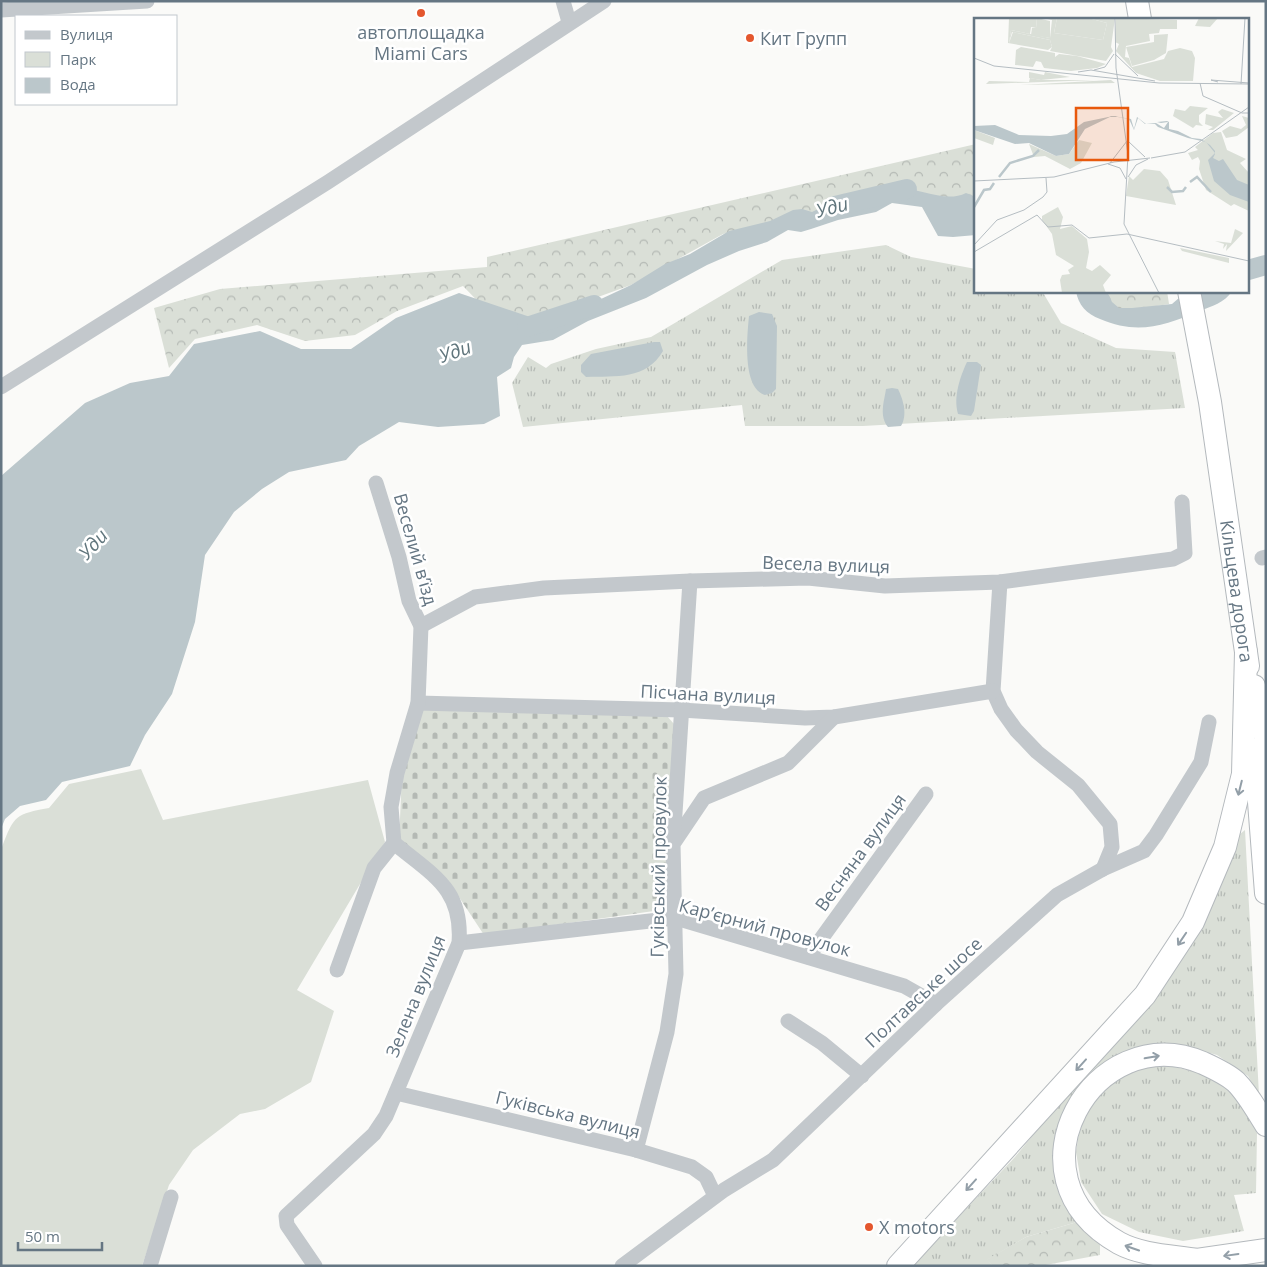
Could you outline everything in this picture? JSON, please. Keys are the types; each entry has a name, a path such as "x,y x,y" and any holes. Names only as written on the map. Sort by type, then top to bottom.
{"highway":[{"path":"1136,1 1140,18"},
{"name":"Кільцева дорога","path":"1189,292 1210,402 1246,652 1263,827 1266,893"},
{"path":"1246,652 1266,739"},
{"path":"898,1266 1144,995 1194,922 1225,847 1243,774 1246,652"},
{"path":"1197,1260 1141,1251 1121,1244 1086,1219 1072,1198 1066,1176 1065,1153 1068,1128 1078,1104 1096,1084 1132,1061 1152,1056 1173,1054 1194,1059 1214,1067 1235,1082 1266,1126"},
{"path":"1166,1266 1266,1250"}],"street":[{"path":"1,10 147,1"},
{"path":"564,1 569,22"},
{"path":"1,387 409,130 569,22 604,1"},
{"name":"Веселий в’їзд","path":"376,483 396,547 409,601 421,626"},
{"name":"Весела вулиця","path":"421,626 475,597 544,588 808,578 885,586 1000,582 1173,559 1185,553 1182,502"},
{"name":"Гуківський провулок","path":"636,1150 667,1032 676,974 674,844 690,581"},
{"path":"1000,582 994,691 1000,709 1016,730 1037,752 1078,785 1110,824 1112,847 1103,869"},
{"path":"337,970 374,868 394,843 390,807 397,773 418,703 421,626"},
{"name":"Пісчана вулиця","path":"418,703 681,710 805,718 834,717 994,691"},
{"path":"674,844 704,798 788,763 834,717"},
{"name":"Полтавське шосе","path":"622,1266 715,1196 773,1160 936,1004 1057,895 1103,869 1144,851 1201,762 1209,722"},
{"name":"Весняна вулиця","path":"808,957 926,794"},
{"name":"Зелена вулиця","path":"315,1266 287,1225 286,1216 374,1134 386,1116 459,943 460,925 458,909 450,894 440,882 394,843"},
{"name":"Кар’єрний провулок","path":"459,943 676,918 904,986 936,1004"},
{"path":"788,1021 822,1043 862,1076"},
{"name":"Гуківська вулиця","path":"396,1093 636,1150 699,1171 711,1184 715,1196"},
{"path":"150,1266 171,1197"}],"green space":[{"path":"974,144 974,199 970,196 950,198 903,191 723,234 631,285 565,309 500,324 463,286 397,311 355,335 305,341 257,325 195,339 169,368 154,308 220,289 487,267 487,257"},
{"path":"886,245 911,257 974,269 974,292 1043,292 1061,323 1116,348 1175,352 1185,408 863,426 745,426 742,405 523,427 512,383 528,357 546,368 551,364 596,349 651,337 782,260"},
{"path":"1108,292 1167,292 1169,304 1119,312 1110,305"},
{"path":"424,707 667,716 674,724 665,898 654,911 484,935 457,894 399,841 402,773"},
{"path":"141,769 163,820 368,780 385,842 297,990 334,1011 311,1082 265,1109 240,1114 193,1150 169,1185 142,1266 1,1266 2,847 13,822 29,812 49,808 69,784"},
{"path":"1245,830 1259,1095 1248,1076 1217,1055 1185,1046 1148,1047 1074,1106 1077,1222 1026,1237 987,1260 993,1266 912,1266 1015,1157 1072,1088 1235,838"},
{"path":"1155,1062 1219,1078 1249,1110 1257,1133 1256,1193 1234,1195 1244,1231 1183,1241 1139,1232 1102,1214 1081,1182 1076,1152 1080,1126 1091,1103 1108,1083"},
{"path":"1077,1222 1100,1240 1100,1255 1040,1266 993,1266 986,1260 1026,1237"}],"water":[{"path":"899,188 950,197 966,193 974,196 974,235 938,236 922,207 892,203 876,212 838,220 801,232 788,230 767,242 739,251 707,265 646,298 588,321 553,340 522,345 514,357 511,368 497,377 500,416 484,424 438,427 399,422 359,446 346,460 289,472 262,489 234,512 205,555 195,622 172,694 145,735 130,766 62,782 46,800 20,806 5,819 1,829 1,476 85,403 130,383 169,376 194,344 260,331 301,349 351,349 396,318 459,293 533,318 558,319 631,285 665,264 690,254 729,231 770,221 793,210 802,209 812,212 826,205 874,198"},
{"path":"1076,292 1107,292 1112,302 1119,308 1132,308 1172,304 1186,292 1231,292 1222,301 1213,306 1174,321 1150,327 1126,327 1100,319 1081,305"},
{"path":"759,312 772,314 777,326 776,389 772,393 765,395 753,383 749,372 747,348 749,316"},
{"path":"660,342 663,351 648,367 639,372 619,376 586,377 581,372 581,365 591,354"},
{"path":"967,362 977,362 981,365 974,411 971,416 958,414 956,401 958,387"},
{"path":"886,389 898,389 900,393 904,407 904,417 901,426 888,427 885,423 883,409"}],"waterway":[{"name":"Уди","path":"835,206 907,189"},
{"name":"Уди","path":"1250,269 1266,265"},
{"name":"Уди","path":"527,327 594,305"}],"place":[{"name":"автоплощадка Miami Cars","path":"421,13"},
{"name":"Кит Групп","path":"750,38"},
{"name":"Х motors","path":"869,1227"}]}
